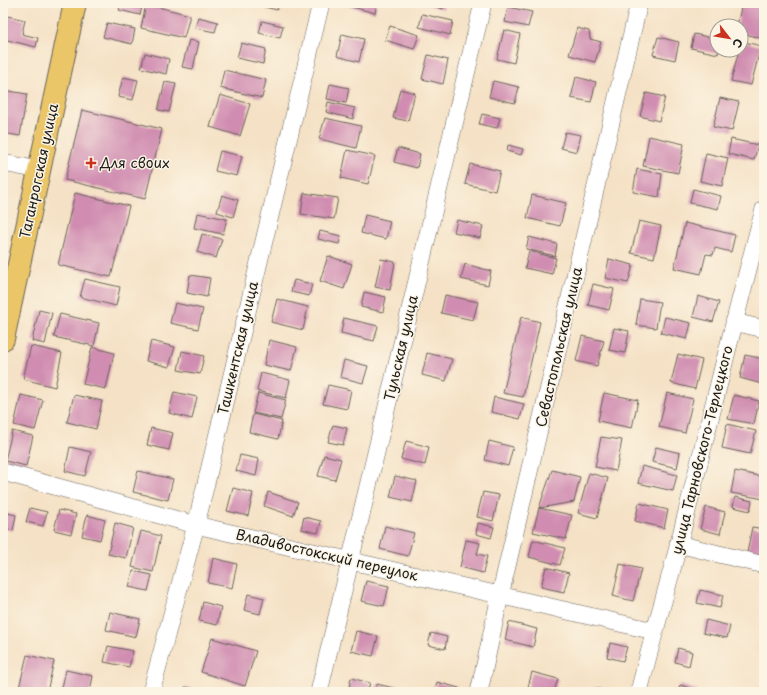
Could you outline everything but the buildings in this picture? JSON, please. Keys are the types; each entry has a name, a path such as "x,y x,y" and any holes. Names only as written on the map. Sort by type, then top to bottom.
{"main road":[{"name":"Таганрогская улица","path":"3,339 75,3"}],"street":[{"name":"Ташкентская улица","path":"151,692 196,525 321,3"},
{"name":"Тульская улица","path":"319,692 483,3"},
{"name":"Севастопольская улица","path":"479,692 500,596 639,3"},
{"path":"3,163 39,170"},
{"name":"улица Тарновского-Терлецкого","path":"638,692 678,544 764,209"},
{"path":"734,322 764,330"},
{"name":"Владивостокский переулок","path":"3,472 196,525 654,631"},
{"path":"678,544 764,565"}],"place":[{"name":"Для своих","path":"91,163"}]}
